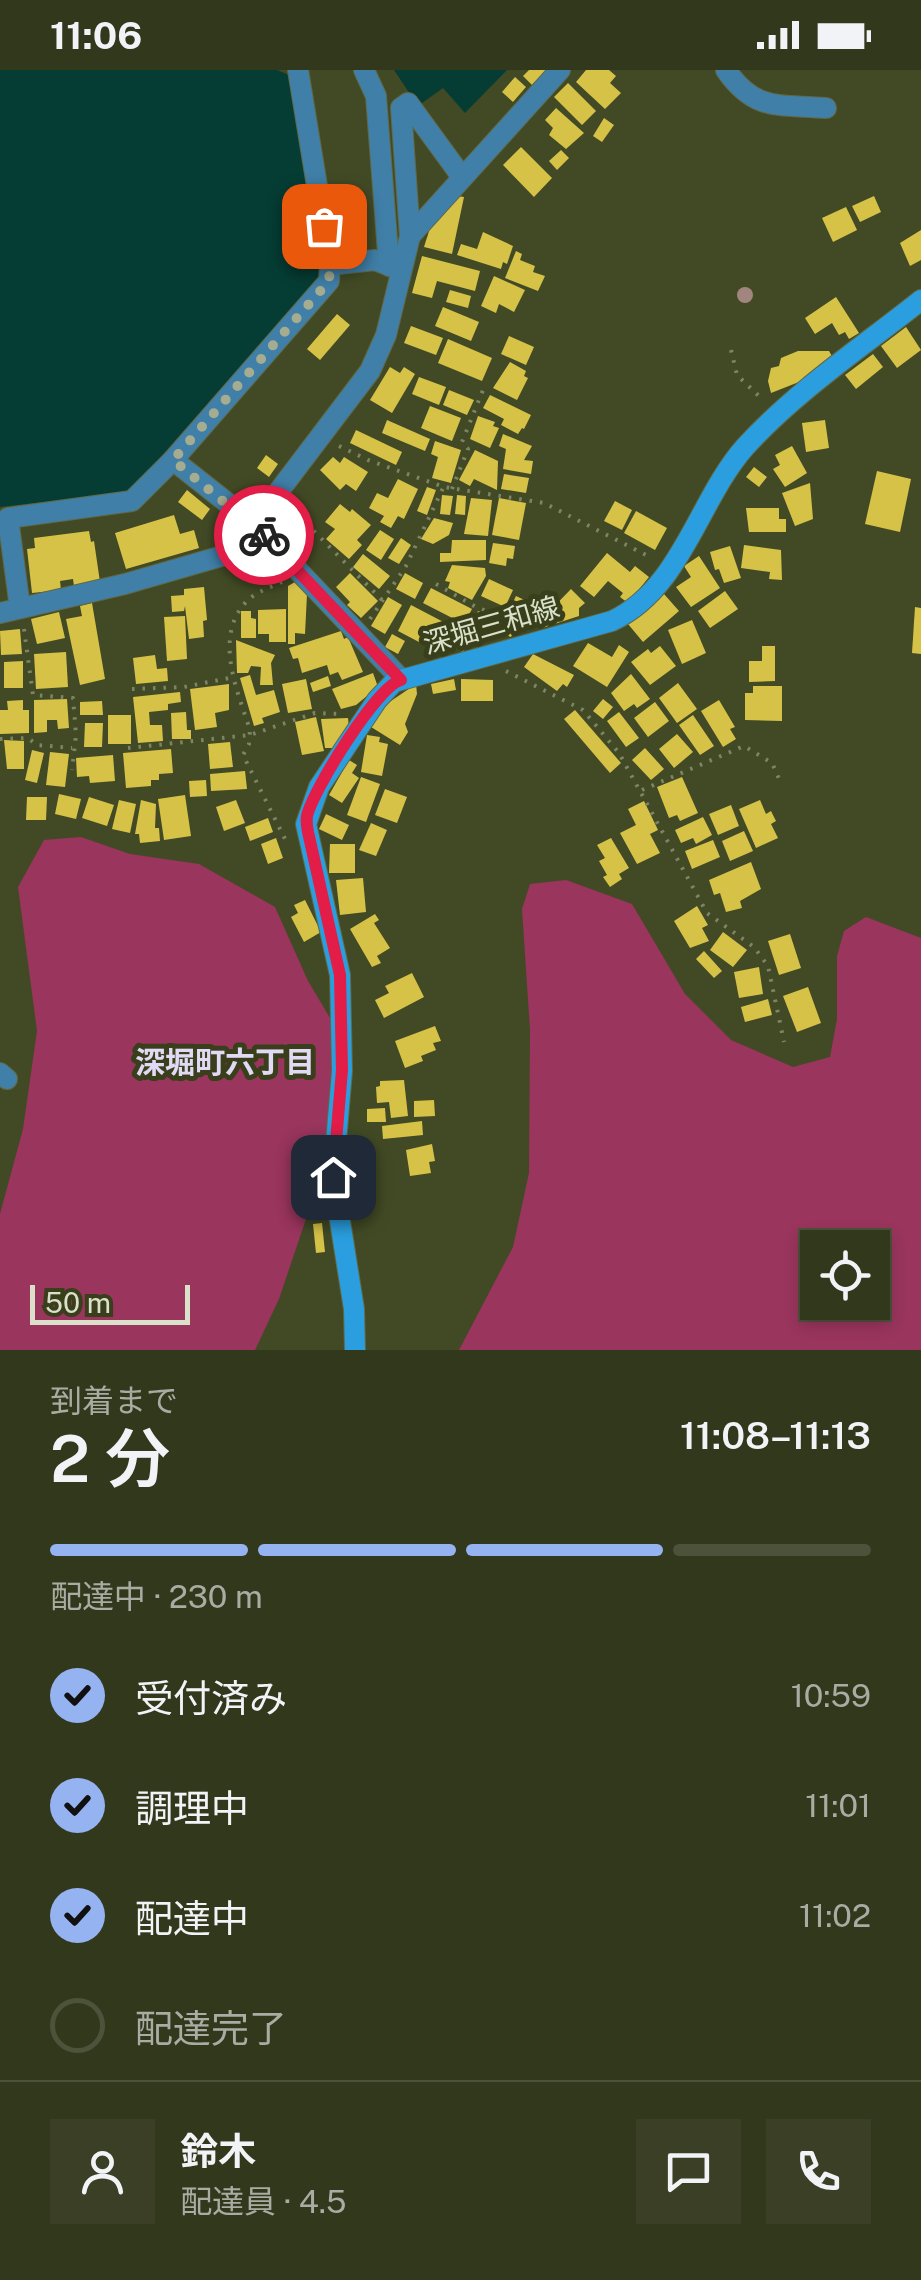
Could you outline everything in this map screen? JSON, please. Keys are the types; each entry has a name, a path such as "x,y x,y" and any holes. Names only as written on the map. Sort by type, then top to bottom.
{"main road":[{"name":"深堀三和線","path":"355,1350 354,1308 333,1177 342,1070 340,975 306,824 319,787 387,687 486,654 623,616 647,597 670,567 735,459 778,414 921,300"}],"street":[{"path":"298,70 330,266 329,281 173,460 132,501 8,518 10,611 222,556 238,545 370,372 386,335 396,268 376,96 364,70"},
{"path":"396,268 410,236 560,70"},
{"path":"726,70 748,97 765,103 826,108"},
{"path":"410,236 401,108 408,104 462,177"},
{"path":"330,266 374,260 396,268"},
{"path":"173,460 254,524 401,680"}],"path":[{"path":"731,350 738,375 778,414"},
{"path":"452,489 468,449 462,442 483,390"},
{"path":"321,437 368,460 444,487 544,504 670,567"},
{"path":"359,635 406,566 444,487"},
{"path":"298,516 382,600"},
{"path":"292,852 243,755 250,735 229,653 232,621 249,598 300,573"},
{"path":"436,584 476,606 550,636"},
{"path":"10,611 33,695 73,698 76,736 72,770"},
{"path":"486,654 494,664 526,683 583,710 619,752 707,913 754,947 768,966 784,1042"},
{"path":"132,689 184,687 234,677"},
{"path":"128,748 250,735 316,713 366,716"},
{"path":"0,738 28,738 38,746 72,748"},
{"path":"642,790 744,746 772,763 780,781"}],"shaded area":[{"path":"81,837 130,854 199,864 275,907 308,981 342,1038 338,1124 279,1299 255,1350 0,1350 0,1214 23,1129 37,1031 18,887 44,840"},
{"path":"566,880 632,904 685,994 731,1040 793,1067 830,1057 837,1019 837,956 844,931 866,917 921,938 921,1350 459,1350 513,1247 529,1173 530,1030 522,909 530,884"}],"water":[{"path":"0,70 277,70 292,76 323,273 130,492 0,507"},
{"path":"394,70 507,70 465,113 443,88 418,106"}],"building":[{"path":"529,70 547,70 532,85 523,76"},
{"path":"586,70 609,70 616,76 610,83 621,93 605,109 576,82"},
{"path":"515,77 526,87 513,102 502,92"},
{"path":"568,83 596,111 582,125 554,97"},
{"path":"556,108 584,133 566,149 549,135 553,128 545,120"},
{"path":"604,118 614,125 602,142 593,136"},
{"path":"521,147 552,178 534,197 503,165"},
{"path":"561,150 569,158 557,170 549,161"},
{"path":"457,196 464,197 452,254 424,247 430,228"},
{"path":"874,196 881,212 860,222 852,206"},
{"path":"846,207 857,230 833,242 822,218"},
{"path":"921,230 921,260 910,266 900,243"},
{"path":"483,232 513,246 507,264 503,262 501,269 457,255 461,244 477,249"},
{"path":"516,251 522,254 520,260 535,266 533,272 545,276 538,291 505,278"},
{"path":"422,256 480,271 475,291 437,281 432,298 412,293"},
{"path":"494,276 525,290 514,312 499,304 496,313 481,306"},
{"path":"450,290 471,296 468,308 446,302"},
{"path":"836,297 859,333 849,339 845,332 839,335 832,323 815,334 805,318"},
{"path":"443,307 479,322 471,341 435,326"},
{"path":"337,314 350,325 320,360 307,349"},
{"path":"411,326 443,338 436,355 404,343"},
{"path":"906,327 921,350 897,368 881,346"},
{"path":"509,336 534,347 526,365 501,354"},
{"path":"448,339 492,358 482,381 438,363"},
{"path":"798,351 829,351 833,358 804,380 771,393 771,368 779,366 781,358"},
{"path":"873,354 883,367 856,389 845,375"},
{"path":"510,362 526,371 524,376 528,378 517,400 493,388"},
{"path":"390,367 400,373 404,367 415,374 392,413 370,400"},
{"path":"419,377 446,387 439,405 412,394"},
{"path":"449,390 474,400 467,415 443,405"},
{"path":"490,395 531,415 524,429 518,434 501,425 504,419 483,408"},
{"path":"430,406 461,418 452,441 421,428"},
{"path":"478,416 495,422 493,426 499,428 490,448 470,439"},
{"path":"387,420 430,439 425,451 382,433"},
{"path":"825,420 829,448 806,452 802,423"},
{"path":"356,430 402,452 396,465 350,443"},
{"path":"503,434 532,446 524,460 533,461 531,474 503,469 506,449 499,446"},
{"path":"435,441 461,450 451,483 432,478 438,457 431,454"},
{"path":"792,446 807,473 785,487 773,469 780,465 775,455"},
{"path":"475,450 498,461 497,490 474,479 470,486 459,480"},
{"path":"266,455 278,464 269,477 257,468"},
{"path":"333,457 340,463 344,457 368,472 356,491 346,484 340,490 320,470"},
{"path":"754,467 767,477 759,487 746,477"},
{"path":"877,471 911,479 900,532 865,524"},
{"path":"504,474 529,478 526,493 501,489"},
{"path":"398,479 418,489 404,519 398,516 391,528 380,522 384,516 369,508 377,493 388,498"},
{"path":"810,483 813,519 795,526 782,493"},
{"path":"427,487 436,490 427,515 417,511"},
{"path":"187,490 210,509 202,520 178,502"},
{"path":"442,495 453,496 450,515 440,514"},
{"path":"457,495 466,496 465,515 455,514"},
{"path":"471,498 492,500 488,536 464,534"},
{"path":"499,498 526,503 519,540 492,535"},
{"path":"615,501 632,510 622,530 604,521"},
{"path":"340,504 371,525 357,540 362,545 349,559 326,539 335,529 325,522"},
{"path":"746,508 779,508 779,519 786,519 786,532 749,532"},
{"path":"636,511 667,528 655,550 624,533"},
{"path":"174,515 180,534 194,530 199,548 126,569 115,533"},
{"path":"434,518 453,523 449,535 433,544 421,539"},
{"path":"380,530 394,539 381,560 366,550"},
{"path":"89,531 100,582 74,586 73,579 60,581 61,590 32,593 27,549 35,548 34,538"},
{"path":"401,538 411,545 399,564 388,558"},
{"path":"452,540 486,540 486,560 440,562 440,553 451,553"},
{"path":"493,543 515,546 513,559 507,558 506,566 489,563"},
{"path":"744,545 781,550 782,580 769,579 770,572 741,568"},
{"path":"259,546 279,570 261,585 241,561"},
{"path":"730,546 741,578 724,583 710,552"},
{"path":"607,553 630,572 635,566 649,577 628,603 620,597 623,593 608,581 594,597 580,586"},
{"path":"363,554 390,576 379,589 353,567"},
{"path":"699,556 720,588 691,607 676,587 691,577 684,566"},
{"path":"452,565 485,568 486,576 472,600 448,588 450,582 445,581"},
{"path":"350,573 378,601 361,618 336,587"},
{"path":"405,573 423,583 415,599 396,589"},
{"path":"489,579 513,590 505,607 481,596"},
{"path":"295,582 307,594 305,634 295,633 295,644 288,644 288,586"},
{"path":"204,587 204,637 189,639 185,606 184,611 172,612 171,596 184,595 184,589"},
{"path":"431,588 472,609 464,624 423,603"},
{"path":"571,589 585,603 579,608 579,616 542,628 538,623"},
{"path":"725,591 738,609 710,628 698,611"},
{"path":"664,594 679,611 643,642 628,624"},
{"path":"516,596 533,604 526,621 508,613"},
{"path":"388,597 402,605 385,634 371,626"},
{"path":"92,603 105,679 80,685 66,619 82,616 80,606"},
{"path":"411,605 453,627 440,653 398,631"},
{"path":"915,607 921,608 921,654 912,653"},
{"path":"286,609 286,642 269,642 269,634 258,634 258,610"},
{"path":"241,611 251,611 251,618 256,619 256,638 241,638"},
{"path":"478,611 515,627 511,637 497,631 493,640 470,630"},
{"path":"59,612 65,638 37,644 31,619"},
{"path":"185,616 187,659 167,661 164,617"},
{"path":"692,620 706,653 682,664 668,630"},
{"path":"20,629 22,654 1,655 0,631"},
{"path":"457,630 471,637 463,652 449,645"},
{"path":"341,631 344,639 348,637 363,672 342,680 338,672 330,675 327,665 302,673 298,658 293,659 289,648"},
{"path":"392,634 405,641 398,654 385,647"},
{"path":"236,640 275,655 271,663 273,685 260,685 261,667 251,666 248,673 237,673"},
{"path":"588,643 612,657 619,645 629,652 607,687 573,666"},
{"path":"660,646 676,666 650,685 631,662 648,649 651,653"},
{"path":"762,646 775,646 775,681 749,682 749,661 762,661"},
{"path":"66,652 68,687 36,689 34,654"},
{"path":"533,654 574,675 567,687 563,684 557,691 524,667"},
{"path":"155,655 157,669 167,668 168,681 136,684 133,658"},
{"path":"23,661 23,688 4,688 4,662"},
{"path":"373,673 378,687 356,705 341,709 332,689"},
{"path":"631,674 650,699 624,711 611,693"},
{"path":"250,675 256,695 274,690 280,712 262,718 264,723 254,726 240,678"},
{"path":"328,676 331,686 313,692 310,683"},
{"path":"306,679 312,709 288,713 282,684"},
{"path":"454,679 456,690 433,694 431,684"},
{"path":"461,679 493,680 493,701 461,701"},
{"path":"678,683 697,709 677,723 659,698"},
{"path":"229,684 229,710 215,713 217,727 195,730 190,689"},
{"path":"416,684 417,694 405,724 408,732 400,745 371,727 388,703"},
{"path":"753,686 782,686 782,721 745,720 745,693 753,693"},
{"path":"180,692 181,702 168,704 168,710 149,712 150,725 162,725 163,741 138,743 133,697"},
{"path":"67,699 69,728 58,729 57,720 47,720 47,732 34,733 34,700"},
{"path":"603,699 613,707 603,719 593,711"},
{"path":"23,700 23,710 29,710 29,733 0,734 0,710 8,710 7,701"},
{"path":"719,700 735,727 730,729 736,739 723,747 701,711"},
{"path":"102,701 103,715 80,715 80,702"},
{"path":"655,702 669,721 648,737 634,718"},
{"path":"575,710 621,763 610,773 564,719"},
{"path":"186,712 191,739 172,739 171,713"},
{"path":"619,712 639,738 626,747 607,721"},
{"path":"108,715 131,715 131,744 108,744"},
{"path":"693,715 714,746 700,755 679,725"},
{"path":"316,717 324,751 302,755 295,722"},
{"path":"348,718 349,728 337,748 325,748 321,719"},
{"path":"85,723 103,723 102,747 84,747"},
{"path":"677,734 693,752 674,768 659,749"},
{"path":"367,735 380,737 379,742 388,744 382,776 361,772"},
{"path":"4,740 24,741 24,769 7,769"},
{"path":"230,742 233,767 210,769 208,744"},
{"path":"645,748 664,769 651,780 632,760"},
{"path":"171,749 173,773 159,774 159,780 151,780 151,786 126,788 123,753"},
{"path":"32,750 44,753 37,783 25,780"},
{"path":"50,752 69,754 65,787 46,785"},
{"path":"113,755 115,781 90,783 89,776 77,777 76,758"},
{"path":"349,760 357,765 352,773 359,778 342,803 329,795"},
{"path":"245,771 247,789 211,791 210,774"},
{"path":"361,777 380,784 366,822 347,815"},
{"path":"682,777 698,813 680,821 677,815 669,818 657,787"},
{"path":"206,780 207,796 190,797 189,781"},
{"path":"385,789 407,797 397,823 375,815"},
{"path":"59,794 81,799 76,819 55,814"},
{"path":"185,795 191,836 164,840 158,799"},
{"path":"27,797 47,797 46,820 26,820"},
{"path":"89,797 114,805 107,826 82,818"},
{"path":"119,800 136,804 130,833 112,829"},
{"path":"141,800 156,804 155,828 159,828 160,841 140,843 139,834 135,834"},
{"path":"236,800 245,823 224,831 216,807"},
{"path":"760,800 766,814 771,811 776,821 771,824 778,838 756,848 739,809"},
{"path":"644,801 658,830 650,834 660,853 637,864 620,833 636,825 628,809"},
{"path":"731,805 739,826 718,835 709,814"},
{"path":"326,814 349,825 342,840 319,829"},
{"path":"703,817 712,835 696,844 693,838 681,843 675,830"},
{"path":"268,818 273,832 250,841 245,827"},
{"path":"371,823 387,830 376,856 359,850"},
{"path":"744,831 753,851 730,861 722,841"},
{"path":"276,838 283,858 268,864 261,844"},
{"path":"611,838 629,868 610,887 599,861 605,858 597,845"},
{"path":"713,840 720,857 692,869 685,851"},
{"path":"330,844 355,844 355,873 329,873"},
{"path":"751,862 761,889 740,901 742,908 726,912 720,893 714,895 709,880"},
{"path":"363,878 366,912 340,915 336,880"},
{"path":"305,900 321,932 304,942 291,917 298,913 294,905"},
{"path":"697,906 708,925 702,928 709,941 690,948 674,921"},
{"path":"375,914 379,920 374,923 390,948 377,956 381,963 372,967 350,929"},
{"path":"723,932 747,950 733,967 710,950"},
{"path":"790,934 801,968 779,975 768,941"},
{"path":"704,951 722,971 714,978 696,959"},
{"path":"759,967 763,994 739,998 734,972"},
{"path":"412,973 424,997 384,1018 375,1000 389,993 385,986"},
{"path":"808,987 821,1023 797,1032 783,996"},
{"path":"768,999 772,1015 745,1022 741,1007"},
{"path":"435,1026 441,1041 433,1043 436,1050 405,1068 395,1041"},
{"path":"404,1080 408,1116 391,1118 389,1102 377,1103 376,1087 380,1081"},
{"path":"434,1100 435,1116 414,1117 414,1101"},
{"path":"385,1108 386,1122 367,1122 367,1109"},
{"path":"422,1121 423,1135 383,1139 382,1126"},
{"path":"432,1144 435,1161 429,1162 431,1173 410,1176 406,1150"},
{"path":"322,1223 325,1252 316,1253 313,1224"}],"way so far":[{"path":"264,535 173,460 329,281 324,226"}],"district":[{"name":"深堀町六丁目","path":"225,1063"}],"route":[{"path":"264,535 401,680 387,687 377,700 319,787 307,815 340,975 342,1070 333,1177"}]}
